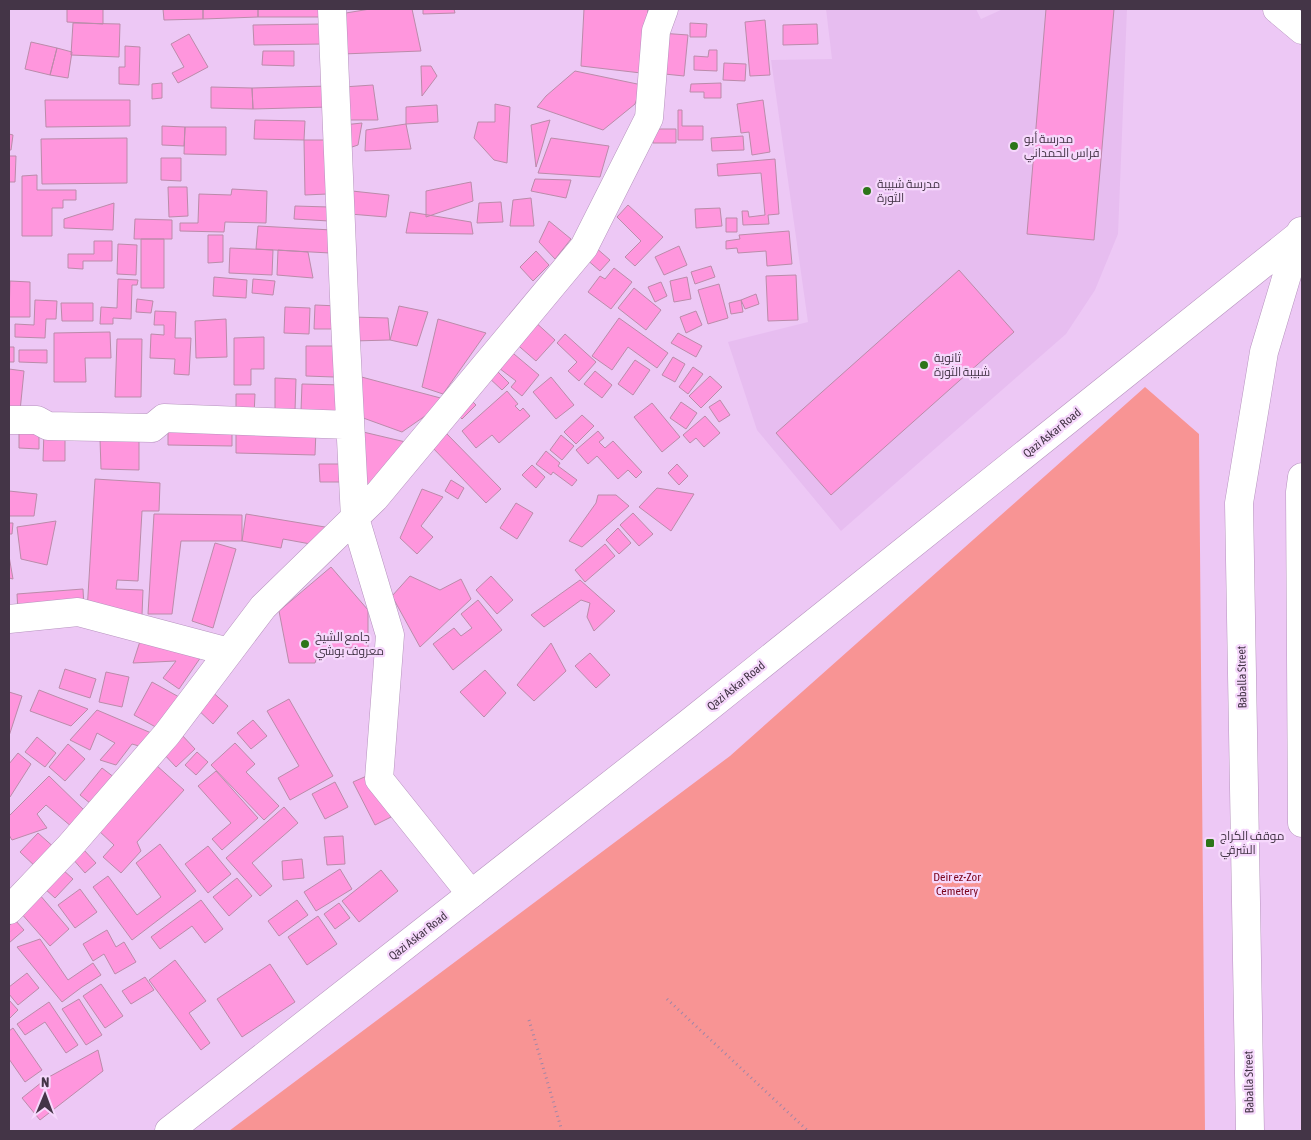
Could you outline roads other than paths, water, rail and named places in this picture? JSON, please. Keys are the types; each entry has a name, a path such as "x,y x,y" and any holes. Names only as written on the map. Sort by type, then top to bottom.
{"main road":[{"path":"332,9 355,518 390,635 379,779 471,894"},
{"path":"9,910 70,846 167,734 263,607 375,498 584,247 649,118 656,31 664,9"},
{"path":"1277,9 1302,30"},
{"name":"Qazi Askar Road","path":"169,1131 689,723 1301,233"},
{"name":"Baballa Street","path":"1250,1131 1239,503 1264,352 1301,233"},
{"path":"9,420 37,420 48,426 124,428 152,428 164,418 350,425"},
{"path":"1302,477 1300,492 1302,823"},
{"path":"9,619 78,612 229,652"}],"place":[{"name":"مدرسة أبو فراس الحمداني","path":"1014,146"},
{"name":"مدرسة شبيبة الثورة","path":"867,191"},
{"name":"ثانوية شبيبة الثورة","path":"924,365"},
{"name":"جامع الشيخ معروف بوشي","path":"305,644"},
{"name":"موقف الكراج الشرقي","path":"1210,843"}],"park label":[{"name":"Deir ez-Zor Cemetery","path":"957,884"}]}
